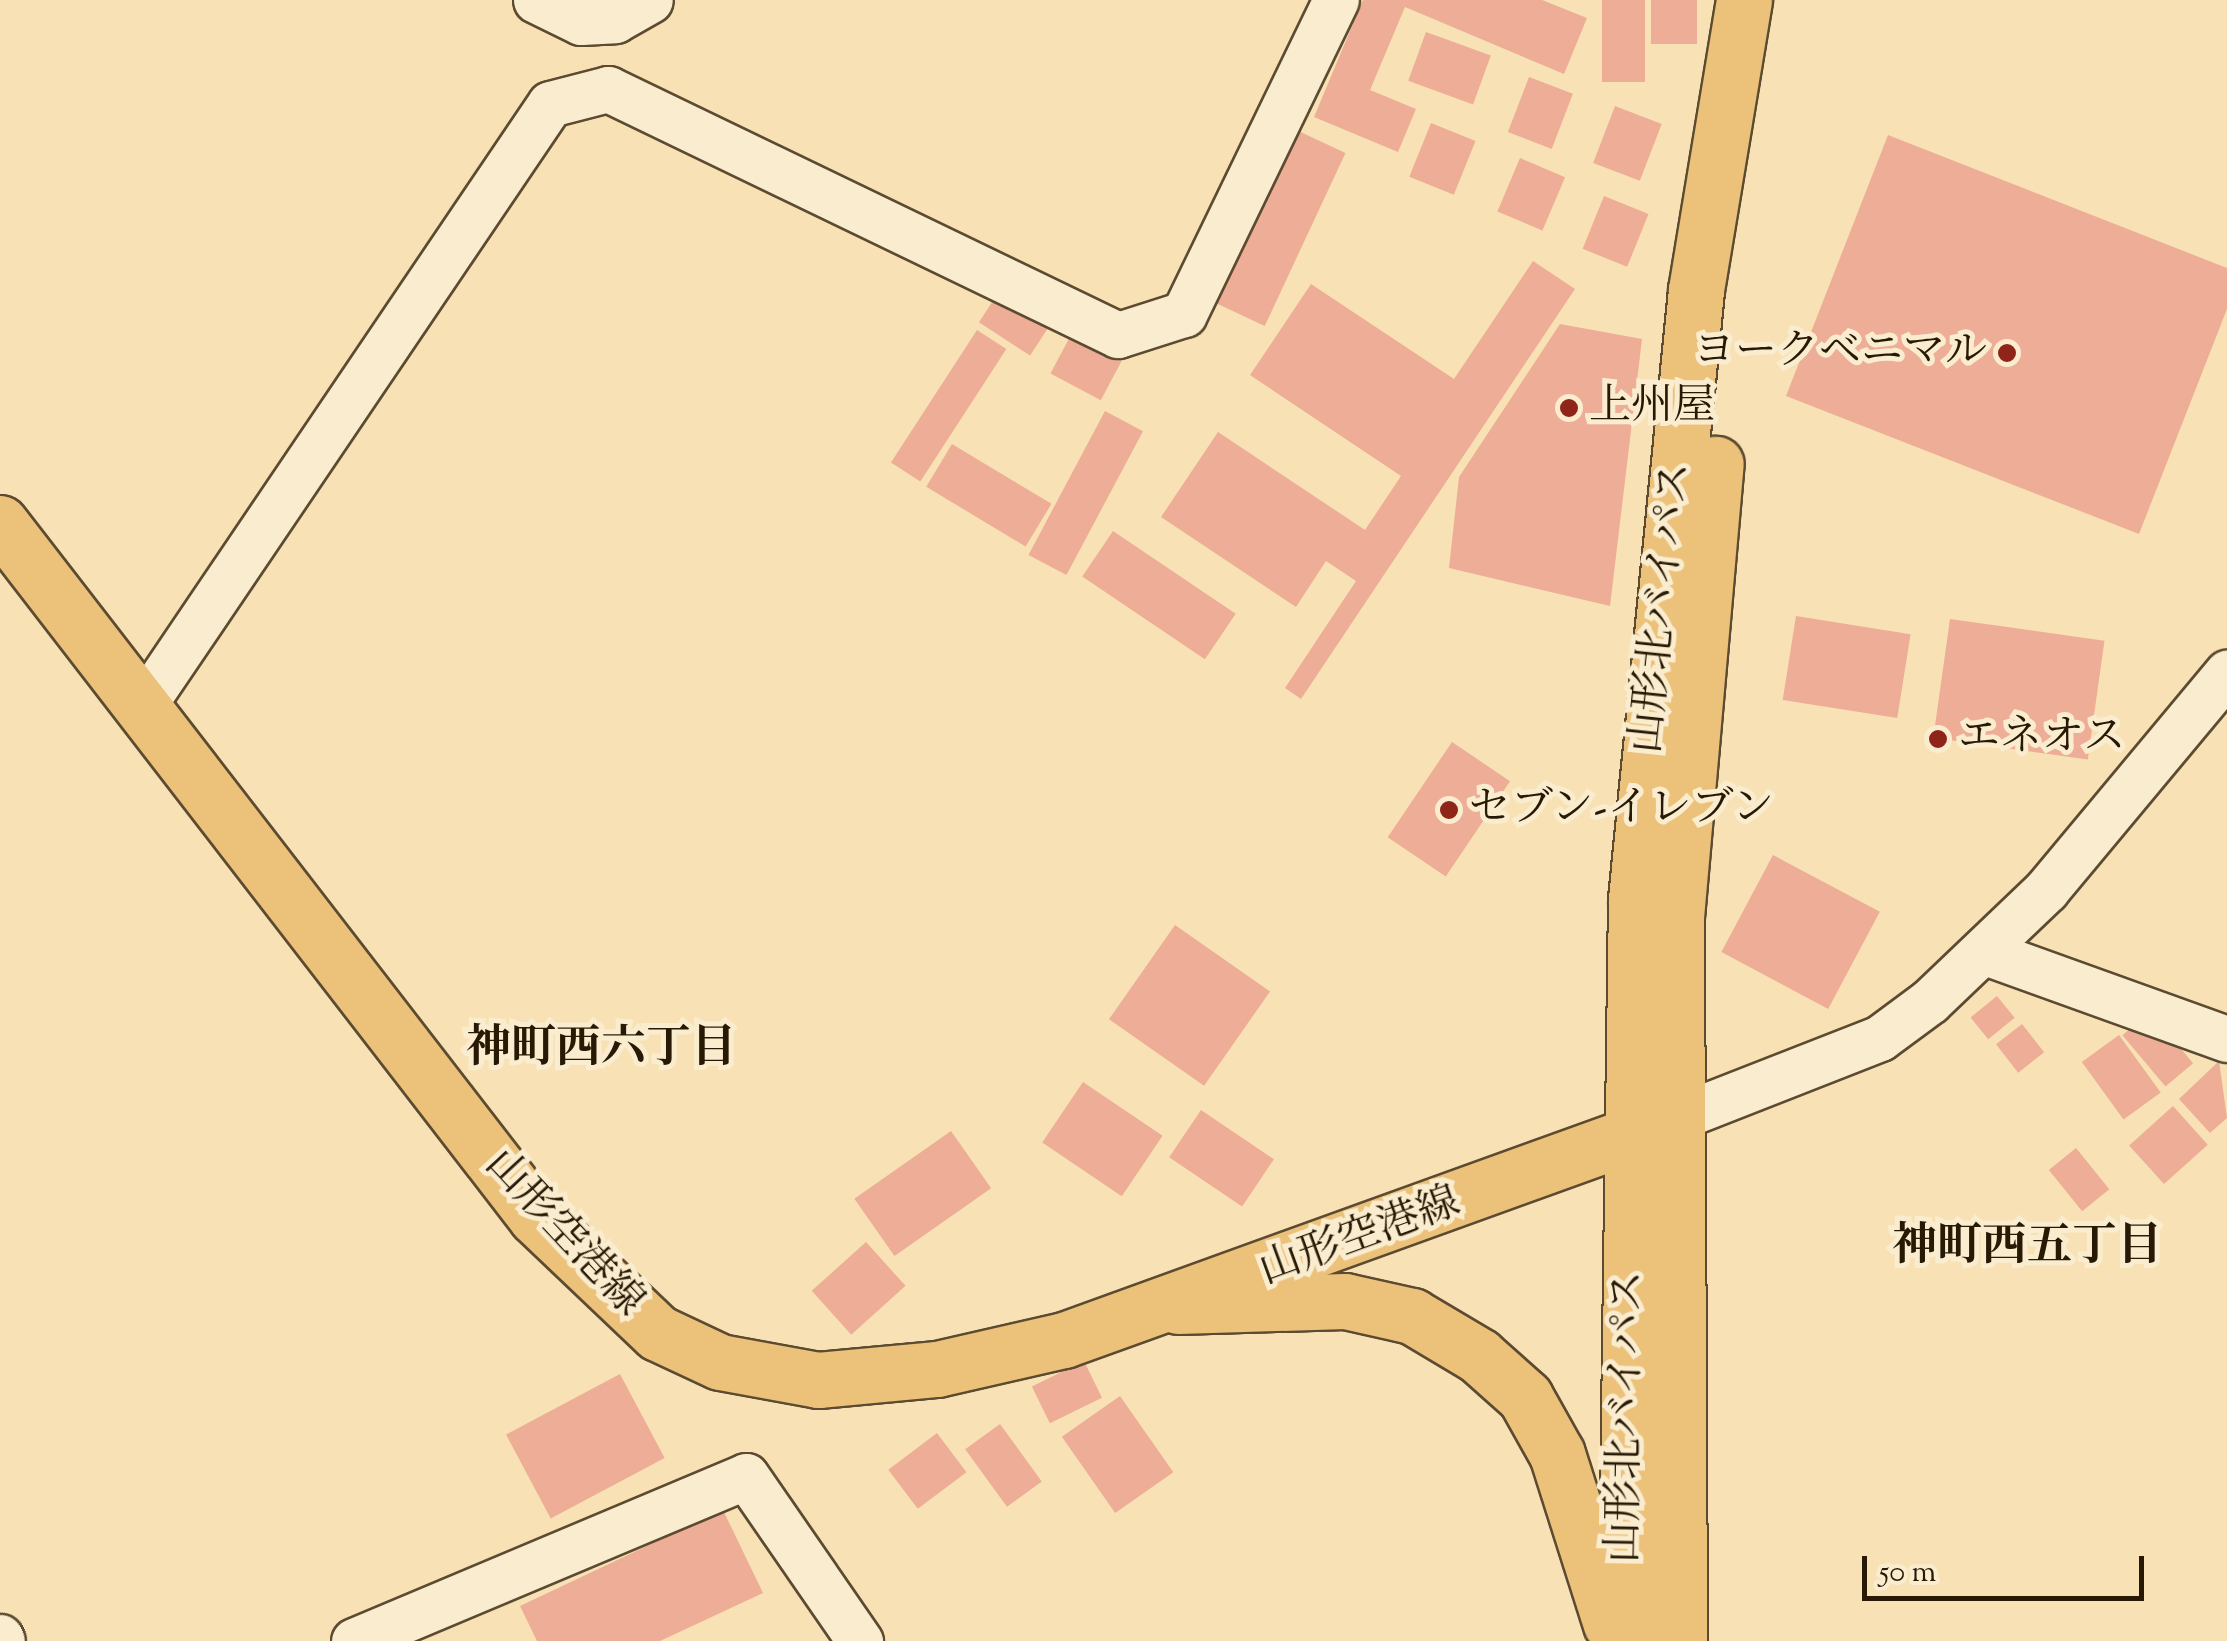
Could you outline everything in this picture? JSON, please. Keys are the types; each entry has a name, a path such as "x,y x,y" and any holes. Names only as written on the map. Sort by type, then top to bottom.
{"main road":[{"name":"山形北バイパス","path":"1679,1641 1654,1127 1636,900 1663,593 1696,290 1744,0"},
{"name":"山形北バイパス","path":"1626,1641 1654,1127 1676,917 1699,621 1778,0"},
{"name":"山形空港線","path":"0,522 536,1217 658,1334 720,1362 818,1380 938,1369 1178,1306 1654,1127"},
{"path":"1178,1306 1345,1301 1412,1316 1479,1356 1525,1397 1557,1454 1616,1641"}],"street":[{"path":"536,0 581,22 615,20 650,0"},
{"path":"144,704 550,104 608,89 1118,336 1184,314 1336,0"},
{"path":"1654,1127 1880,1038 1984,952 2227,673"},
{"path":"1984,952 2227,1040"},
{"path":"354,1641 746,1476 860,1641"}],"building":[{"path":"1363,0 1542,0 1587,18 1564,74 1405,7 1370,90 1416,109 1398,152 1314,117"},
{"path":"1602,0 1645,0 1645,82 1602,82"},
{"path":"1651,0 1697,0 1697,44 1651,44"},
{"path":"1426,32 1491,56 1473,104 1408,81"},
{"path":"1529,77 1573,94 1552,149 1508,132"},
{"path":"1615,106 1662,124 1640,181 1593,163"},
{"path":"1431,123 1476,141 1454,195 1409,177"},
{"path":"1292,128 1345,153 1265,326 1211,301"},
{"name":"ヨークベニマル","path":"1888,135 2227,268 2227,309 2139,534 1786,396"},
{"path":"1520,158 1565,177 1542,231 1497,211"},
{"path":"1604,196 1649,214 1627,267 1583,249"},
{"path":"1533,261 1575,289 1301,699 1285,688 1356,581 1326,561 1296,607 1161,517 1218,432 1365,530 1401,476 1250,375 1311,284 1454,379"},
{"path":"998,293 1049,326 1030,356 979,322"},
{"name":"上州屋","path":"1560,324 1642,339 1610,606 1449,568 1459,477"},
{"path":"977,330 1006,349 920,482 891,463"},
{"path":"1073,331 1123,358 1101,400 1050,373"},
{"path":"1105,411 1143,431 1066,575 1028,555"},
{"path":"952,444 1051,504 1026,547 926,487"},
{"path":"1113,531 1236,614 1205,659 1082,577"},
{"path":"1796,616 1911,634 1897,718 1783,700"},
{"path":"1950,619 2104,641 2088,760 1933,738"},
{"name":"セブン-イレブン","path":"1452,742 1510,781 1446,876 1388,837"},
{"path":"1773,855 1880,912 1828,1009 1721,952"},
{"path":"1175,925 1270,992 1204,1086 1109,1019"},
{"path":"1997,996 2015,1018 1988,1039 1971,1017"},
{"path":"2150,1012 2193,1063 2165,1086 2122,1035"},
{"path":"2022,1024 2044,1052 2018,1073 1996,1044"},
{"path":"2119,1035 2161,1092 2124,1119 2082,1062"},
{"path":"2219,1061 2227,1118 2210,1133 2179,1099"},
{"path":"1083,1082 1163,1136 1122,1196 1042,1143"},
{"path":"2173,1106 2208,1145 2164,1184 2129,1145"},
{"path":"1201,1110 1274,1159 1242,1206 1169,1157"},
{"path":"951,1131 991,1188 894,1256 854,1199"},
{"path":"2076,1148 2109,1189 2082,1211 2049,1170"},
{"path":"866,1242 905,1286 851,1335 812,1291"},
{"path":"1084,1361 1102,1398 1050,1423 1032,1386"},
{"path":"620,1374 665,1458 551,1518 506,1435"},
{"path":"1120,1396 1173,1472 1115,1513 1062,1437"},
{"path":"1000,1424 1042,1481 1007,1507 965,1449"},
{"path":"937,1433 966,1472 918,1509 888,1470"},
{"path":"723,1510 763,1593 660,1641 537,1641 520,1606"}],"place":[{"name":"ヨークベニマル","path":"2007,353"},
{"name":"上州屋","path":"1569,408"},
{"name":"エネオス","path":"1938,739"},
{"name":"セブン-イレブン","path":"1449,810"}],"district":[{"name":"神町西六丁目","path":"601,1051"},
{"name":"神町西五丁目","path":"2027,1249"}]}
